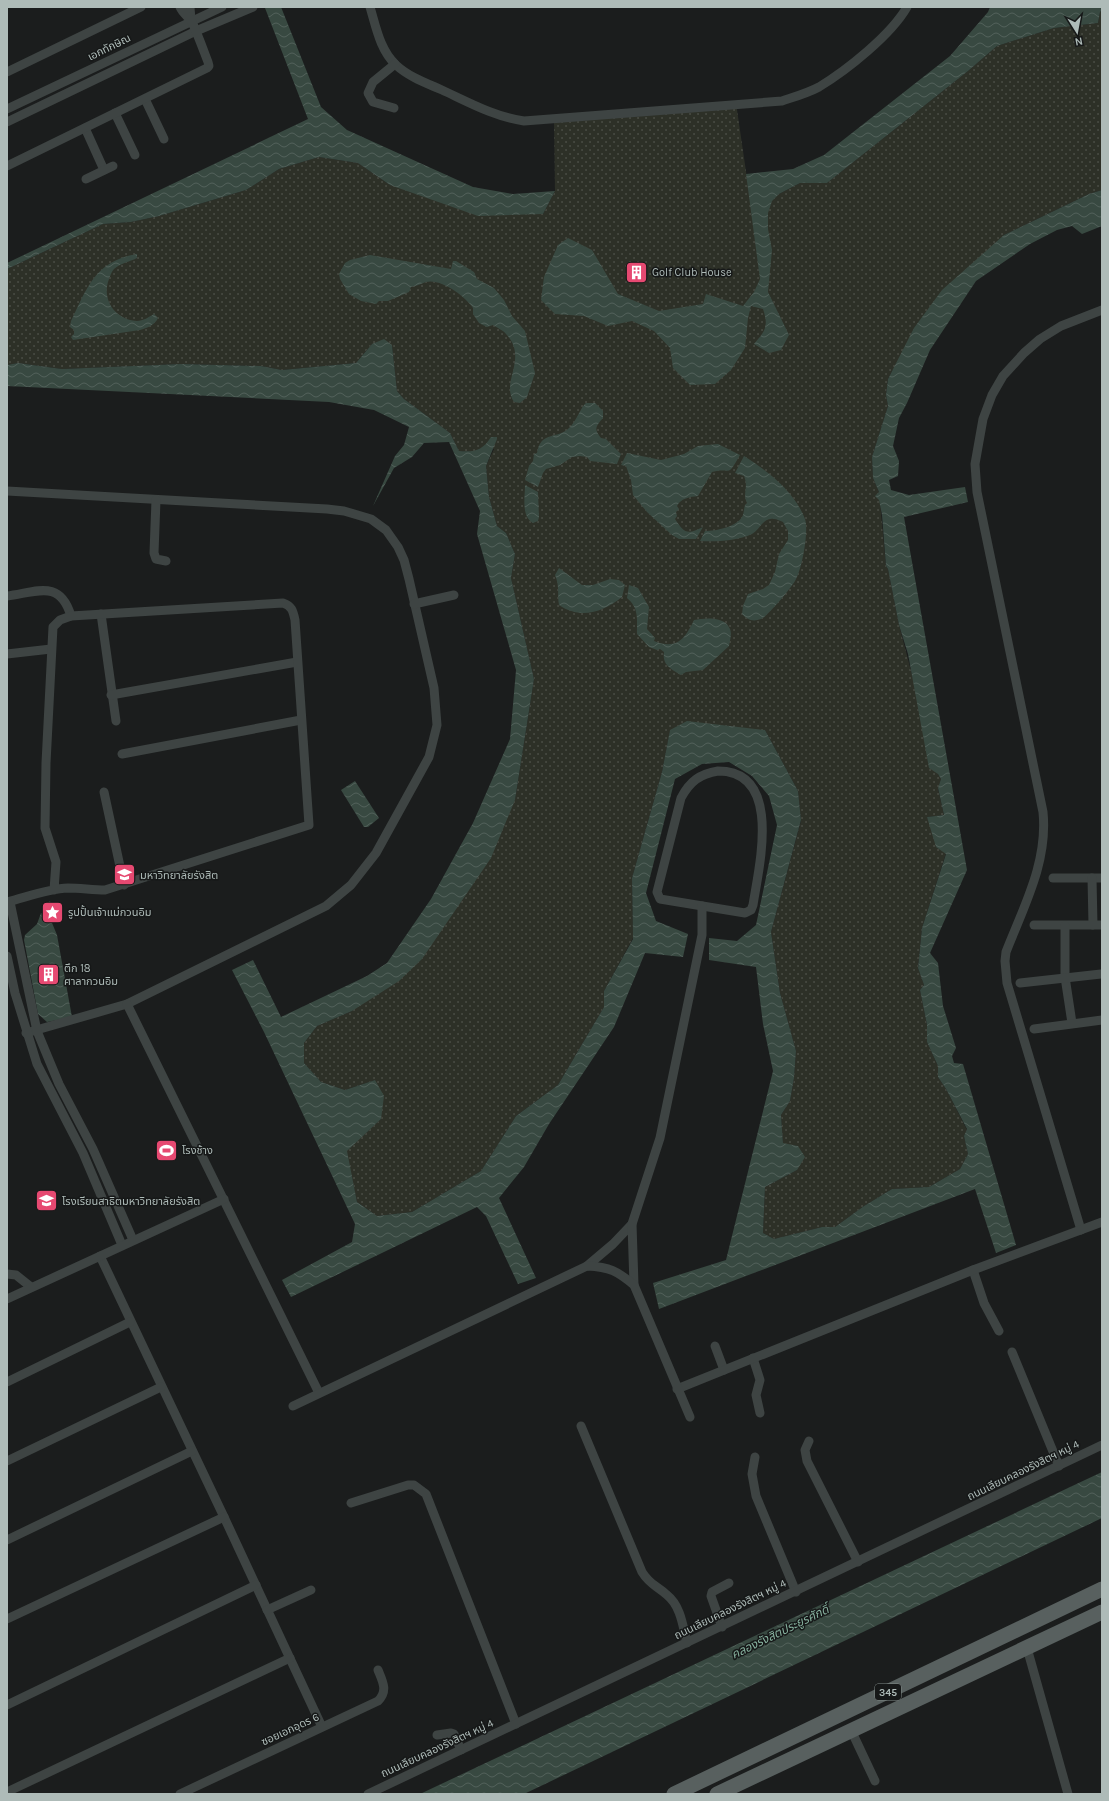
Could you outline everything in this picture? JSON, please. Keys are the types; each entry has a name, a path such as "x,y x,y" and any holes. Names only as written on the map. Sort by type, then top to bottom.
{"main road":[{"name":"345","path":"674,1794 1102,1589"},
{"name":"345","path":"725,1792 851,1730 1102,1612"}],"street":[{"path":"7,72 141,7"},
{"path":"180,7 183,14 191,20"},
{"path":"7,166 207,68 209,66 208,62 191,20 190,7"},
{"name":"เอกทักษิณ","path":"7,109 191,20 222,7"},
{"path":"7,122 196,31 252,7"},
{"path":"370,7 378,37 395,64 410,76 485,110 514,120 524,121 782,101 818,87 854,62 885,34 907,7"},
{"path":"394,108 373,102 368,93 373,82 395,64"},
{"path":"145,99 164,139"},
{"path":"115,114 135,155"},
{"path":"85,128 109,168 86,179"},
{"path":"1081,1230 1007,982 1005,960 1006,952 1040,865 1045,830 1043,812 978,492 975,464 986,408 992,395 1009,369 1024,353 1061,326 1102,310"},
{"path":"7,490 327,509 344,511 371,519 386,530 398,547 404,560 435,697 437,726 435,740 429,757 393,824 366,867 351,886 326,906 127,1004 26,1033"},
{"path":"156,500 154,553 156,559 166,561"},
{"path":"7,596 51,590 61,595 71,616"},
{"path":"414,604 454,595"},
{"path":"54,890 56,862 45,828 53,627 60,620 71,616 283,603 289,605 294,613 300,720 309,825 105,890 69,888 54,890 9,902 37,1031 60,1084 93,1149 133,1240"},
{"path":"101,614 116,721"},
{"path":"7,654 51,649"},
{"path":"112,695 297,662"},
{"path":"122,754 300,720"},
{"path":"727,771 741,777 749,784 758,799 762,812 761,856 753,905 751,910 745,913 702,906 660,899 657,892 685,790 698,776 708,773 727,771"},
{"path":"104,792 124,885"},
{"path":"1053,878 1102,878"},
{"path":"1034,925 1098,925 1092,878"},
{"path":"690,1417 634,1285 632,1224 660,1138 702,935 702,906"},
{"path":"1065,926 1065,977 1072,1023"},
{"path":"7,956 26,1033 37,1064 83,1153 122,1245"},
{"path":"1020,983 1101,974"},
{"path":"127,1004 224,1198 319,1394"},
{"path":"1034,1029 1102,1020"},
{"path":"7,1299 224,1198"},
{"path":"678,1388 973,1270 1102,1222"},
{"path":"293,1406 587,1266 613,1244 632,1224"},
{"path":"100,1256 322,1727"},
{"path":"587,1266 612,1269 622,1274 634,1285"},
{"path":"973,1270 984,1303 999,1331"},
{"path":"7,1274 16,1275 31,1287"},
{"path":"7,1382 130,1322"},
{"path":"714,1346 724,1370"},
{"path":"1012,1352 1059,1466"},
{"path":"753,1358 760,1380 756,1395 760,1413"},
{"path":"7,1460 161,1387"},
{"path":"581,1426 642,1572 648,1582 668,1595 675,1605 687,1643"},
{"path":"809,1441 805,1456 858,1562"},
{"name":"ถนนเลียบคลองรังสิตฯ หมู่ 4","path":"368,1794 796,1592 1102,1445"},
{"path":"7,1540 192,1451"},
{"path":"755,1457 752,1474 756,1496 796,1592"},
{"path":"351,1503 408,1485 414,1485 426,1494 516,1724"},
{"path":"7,1619 224,1517"},
{"path":"722,1627 711,1596 712,1592 729,1583"},
{"path":"7,1705 256,1585"},
{"path":"268,1610 311,1590"},
{"path":"1026,1648 1068,1794"},
{"path":"7,1792 290,1658"},
{"name":"ซอยเอกอุดร 6","path":"180,1794 378,1701 383,1696 384,1690 378,1670"},
{"path":"851,1730 875,1781"},
{"path":"436,1735 454,1734 461,1750"}],"shaded area":[{"path":"1102,10 1102,190 1089,194 1004,235 892,371 888,379 886,395 888,406 872,457 873,478 879,492 886,566 888,569 899,625 938,774 941,779 938,789 944,815 927,817 946,853 922,928 918,968 924,985 920,990 927,1025 927,1042 938,1066 938,1077 946,1089 967,1130 964,1136 968,1154 960,1169 929,1187 892,1189 864,1206 835,1227 822,1227 774,1239 763,1233 765,1187 797,1170 798,1146 783,1144 781,1115 790,1101 794,1078 796,1051 780,993 771,932 801,821 798,791 765,730 670,731 662,772 632,878 633,938 604,991 604,1007 558,1085 516,1116 481,1171 412,1212 377,1216 357,1202 346,1151 381,1119 375,1080 345,1090 321,1082 304,1063 304,1043 317,1026 352,1011 515,800 534,679 511,578 515,554 506,533 497,526 489,497 486,466 494,449 484,447 473,452 459,451 450,433 404,399 397,391 392,345 372,344 356,363 282,370 261,366 181,364 62,369 18,363 7,365 7,269 103,224 131,222 159,216 246,190 279,169 319,157 358,163 390,185 543,214 555,191 554,119 736,103 750,199 779,194 800,183 827,183 968,71 997,46 1054,28 1098,23 1100,12"}],"water":[{"path":"281,7 321,107 347,130 473,187 513,194 555,191 543,214 478,216 390,185 358,163 319,157 279,169 246,190 159,216 131,222 103,224 7,269 7,263 308,119 265,8"},
{"path":"990,7 1102,7 1102,10 1100,12 1098,23 1054,28 997,46 968,71 827,183 800,183 779,194 772,201 768,213 768,229 772,250 768,292 789,335 781,350 769,353 754,344 761,336 765,328 766,320 763,309 751,306 748,318 745,348 731,370 715,384 690,385 673,368 670,348 654,331 632,321 608,326 584,316 555,314 541,300 544,277 558,245 568,238 592,250 618,294 659,311 703,304 706,294 743,306 754,292 760,279 746,174 793,169 824,155 950,56 988,12"},
{"path":"1102,190 1102,226 1082,234 1072,226 1057,230 1030,244 976,281 930,350 899,418 893,446 899,461 898,476 889,480 891,490 909,495 965,487 968,502 904,517 967,870 930,953 938,963 943,1006 956,1048 952,1056 954,1063 963,1064 1016,1245 996,1253 975,1189 659,1309 653,1283 726,1260 773,1071 763,1024 756,967 709,960 709,938 737,941 756,925 777,825 769,796 752,776 729,762 702,764 675,779 646,893 656,921 688,934 683,957 645,953 614,1027 549,1124 524,1167 499,1198 536,1278 518,1284 486,1216 477,1207 291,1297 282,1280 352,1242 355,1224 264,1032 232,970 253,960 281,1017 367,976 387,963 431,899 473,823 510,739 516,670 477,534 480,511 449,442 424,443 412,457 394,468 373,506 395,456 404,445 409,427 374,410 329,402 7,386 7,365 18,363 62,369 181,364 261,366 282,370 356,363 372,344 384,339 392,345 397,391 404,399 450,433 459,451 478,450 488,442 491,437 497,437 486,466 489,497 497,526 506,533 515,554 511,578 534,679 515,800 491,858 422,959 399,981 352,1011 317,1026 304,1043 304,1063 321,1082 345,1090 375,1080 384,1096 381,1119 347,1151 357,1202 377,1216 412,1212 481,1171 516,1116 558,1085 604,1007 604,991 633,939 632,878 662,772 670,730 687,721 765,730 798,791 801,820 771,932 780,993 796,1051 794,1078 790,1101 781,1115 783,1143 798,1146 805,1157 797,1170 765,1187 763,1233 774,1239 822,1227 835,1227 864,1206 892,1189 929,1187 960,1169 968,1154 964,1136 967,1129 938,1077 938,1066 927,1042 927,1025 920,990 924,985 918,968 922,928 946,854 936,847 927,817 944,815 938,788 941,779 938,774 929,768 908,654 899,625 888,569 886,566 882,515 879,500 875,496 879,492 873,478 872,457 888,406 886,395 888,379 914,328 942,290 1004,235 1089,194"},
{"path":"137,254 137,258 119,265 114,269 109,278 107,294 112,307 116,313 122,317 137,321 146,319 154,314 158,318 155,323 140,330 73,340 71,337 74,334 74,330 70,327 71,321 94,278 111,263"},
{"path":"370,255 451,269 453,261 456,261 474,272 477,279 494,288 504,300 512,316 525,331 535,373 527,397 520,403 514,402 511,394 510,386 515,361 515,352 512,343 506,334 493,325 487,327 479,323 473,314 473,308 470,304 452,289 439,283 426,282 411,287 409,292 388,301 379,301 376,304 361,301 349,294 340,279 339,274 345,263 350,260"},
{"path":"586,403 595,403 603,411 603,418 598,424 596,430 601,438 606,439 621,454 617,464 590,461 587,457 572,457 560,465 546,469 538,487 525,480 529,466 533,461 534,454 537,453 542,441 550,436 560,434 569,428"},
{"path":"718,444 740,455 731,470 712,472 698,496 686,498 679,503 677,506 679,509 676,512 677,516 675,519 684,530 689,532 703,527 696,539 679,539 672,535 647,512 633,495 631,480 626,466 621,465 627,453 661,460 684,454 698,446"},
{"path":"744,456 771,475 788,491 800,509 806,525 804,550 798,576 784,596 768,613 761,619 755,620 748,619 742,614 743,606 748,594 763,589 769,585 775,572 779,554 788,540 788,531 783,522 775,519 767,520 752,534 733,540 700,541 705,531 726,528 736,523 743,515 745,505 747,503 745,496 745,480 744,476 735,473"},
{"path":"525,485 538,492 539,517 538,521 533,523 529,520 525,511"},
{"path":"559,568 582,585 593,585 610,579 619,580 625,585 622,597 607,607 592,612 584,613 567,610 559,605 555,575"},
{"path":"629,585 638,588 649,607 647,629 655,638 654,641 669,644 674,643 679,641 687,633 694,620 714,619 724,622 730,629 731,635 729,646 703,670 686,672 681,675 677,673 668,666 664,660 664,652 660,649 657,650 649,647 637,634 637,619 634,606 627,598"},
{"path":"355,781 379,818 368,827 364,827 341,790"},
{"path":"50,901 56,917 42,907"},
{"name":"ตึก 18 ศาลากวนอิม","path":"41,913 50,918 57,935 72,1017 47,1022 38,1014 24,940 25,935 37,924"},
{"name":"คลองรังสิตประยูรศักดิ์","path":"1102,1472 1102,1518 524,1794 420,1794"}],"place":[{"name":"Golf Club House","path":"636,272"},
{"name":"มหาวิทยาลัยรังสิต","path":"125,875"},
{"name":"รูปปั้นเจ้าแม่กวนอิม","path":"53,912"},
{"name":"ตึก 18 ศาลากวนอิม","path":"49,974"},
{"name":"โรงช้าง","path":"167,1150"},
{"name":"โรงเรียนสาธิตมหาวิทยาลัยรังสิต","path":"46,1201"}]}
